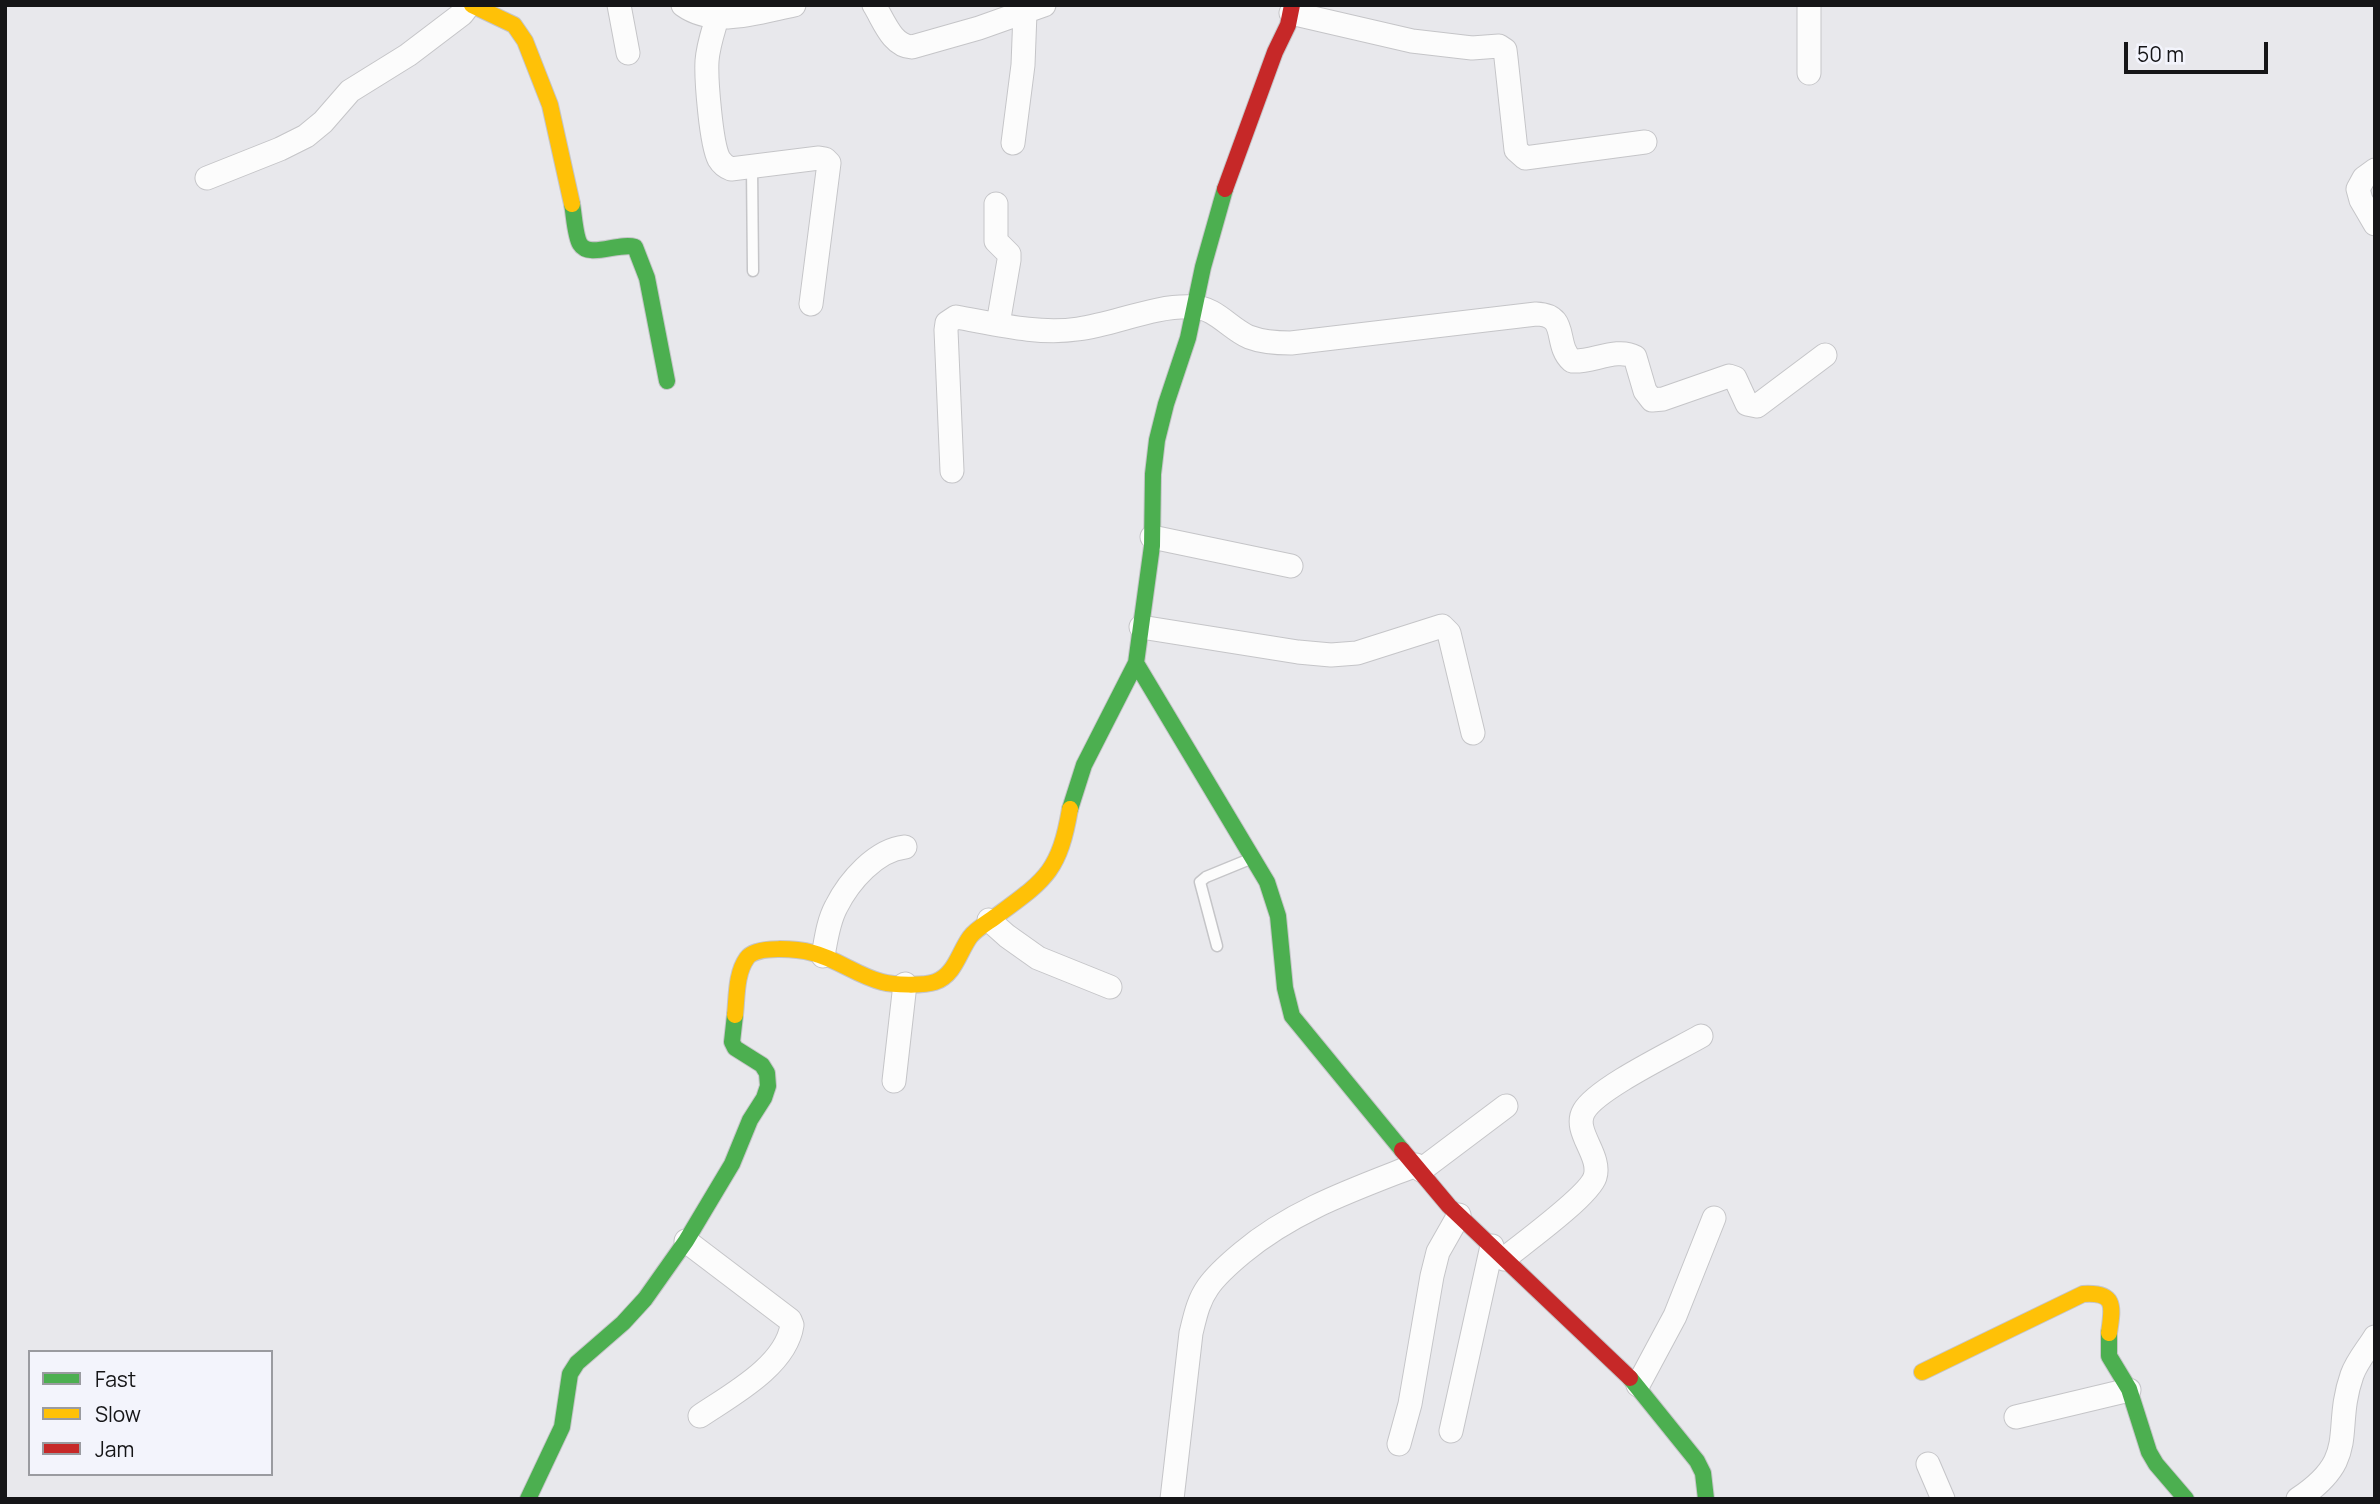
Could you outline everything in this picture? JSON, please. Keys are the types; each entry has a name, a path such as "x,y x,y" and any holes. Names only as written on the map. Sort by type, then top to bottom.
{"street":[{"path":"207,178 306,136 323,122 351,91 408,55 462,15 471,5 514,25 524,41 550,105 580,244 589,251 596,252 623,243 635,247 646,278 667,381"},
{"path":"619,5 628,53"},
{"path":"683,5 699,15 717,18 794,5"},
{"path":"874,5 895,40 905,47 1035,9 1023,65 1013,143"},
{"path":"1808,5 1809,73"},
{"path":"528,1499 562,1427 570,1374 577,1363 623,1323 645,1299 686,1241 732,1164 750,1120 764,1098 768,1086 767,1073 762,1065 741,1052 732,1042 743,964 757,951 798,951 823,956 882,982 934,982 946,975 955,964 971,935 1040,883 1056,862 1065,839 1071,806 1084,765 1136,663 1152,537 1153,474 1157,440 1225,188 1291,9 1412,41 1472,48 1499,46 1505,50 1516,150 1525,158 1645,142"},
{"path":"717,18 707,62 710,113 720,162 731,169 819,158 829,163 811,304"},
{"path":"2375,170 2364,178 2358,189 2361,200 2375,224"},
{"path":"996,204 996,241 1009,254 998,324"},
{"path":"952,471 947,323 956,317 1038,330 1077,330 1163,310 1195,306 1218,316 1247,336 1278,343 1536,313 1547,314 1554,318 1558,325 1564,353 1572,361 1621,354 1635,357 1645,391 1653,400 1729,376 1735,378 1746,404 1757,406 1825,355"},
{"path":"1152,537 1291,566"},
{"path":"1141,627 1331,655 1357,653 1442,626 1449,633 1473,733"},
{"path":"1136,663 1267,882 1275,904 1284,988 1292,1016 1459,1216 1639,1385 1697,1461 1703,1473 1706,1499"},
{"path":"823,956 835,908 853,881 881,854 891,848 905,847"},
{"path":"989,920 1038,958 1110,987"},
{"path":"894,1081 905,984"},
{"path":"1451,1431 1498,1253 1578,1198 1594,1180 1596,1169 1581,1125 1582,1114 1587,1107 1625,1078 1701,1036"},
{"path":"1172,1499 1191,1333 1198,1306 1207,1287 1266,1233 1303,1211 1418,1167 1506,1105"},
{"path":"1399,1444 1410,1404 1438,1252 1459,1216"},
{"path":"1639,1385 1675,1316 1714,1218"},
{"path":"686,1241 792,1325 788,1341 769,1365 743,1388 700,1416"},
{"path":"1922,1372 2083,1294 2094,1292 2104,1295 2111,1301 2113,1316 2108,1355 2129,1390 2149,1453 2186,1499"},
{"path":"2298,1499 2327,1476 2335,1465 2351,1377 2356,1364 2375,1337"},
{"path":"2016,1417 2129,1390"},
{"path":"1928,1464 1943,1499"}],"lane":[{"path":"752,166 753,271"},
{"path":"1217,946 1200,882 1253,858"}],"traffic: fast":[{"path":"1070,809 1084,765 1136,663 1152,546 1153,474 1157,440 1188,338 1203,267 1225,189"},
{"path":"572,204 577,236 584,248 597,250 635,247 647,278 667,381"},
{"path":"1136,663 1267,882 1278,916 1285,988 1292,1016 1402,1150"},
{"path":"528,1499 562,1427 570,1374 577,1363 623,1323 645,1299 686,1241 732,1164 750,1120 764,1098 768,1086 767,1073 762,1065 735,1048 732,1042 735,1015"},
{"path":"2109,1333 2109,1356 2129,1389 2149,1452 2186,1499"},
{"path":"1630,1378 1697,1461 1703,1473 1706,1499"}],"traffic: slow":[{"path":"472,5 514,25 525,41 550,105 572,204"},
{"path":"735,1015 743,964 747,958 759,951 788,949 813,953 864,976 887,983 923,984 942,979 952,969 972,934 1026,894 1047,873 1061,848 1070,809"},
{"path":"1922,1372 2083,1294 2102,1295 2107,1298 2111,1308 2109,1333"}],"traffic: jam":[{"path":"1225,189 1275,52 1288,25 1292,5"},
{"path":"1402,1150 1449,1206 1630,1378"}]}
